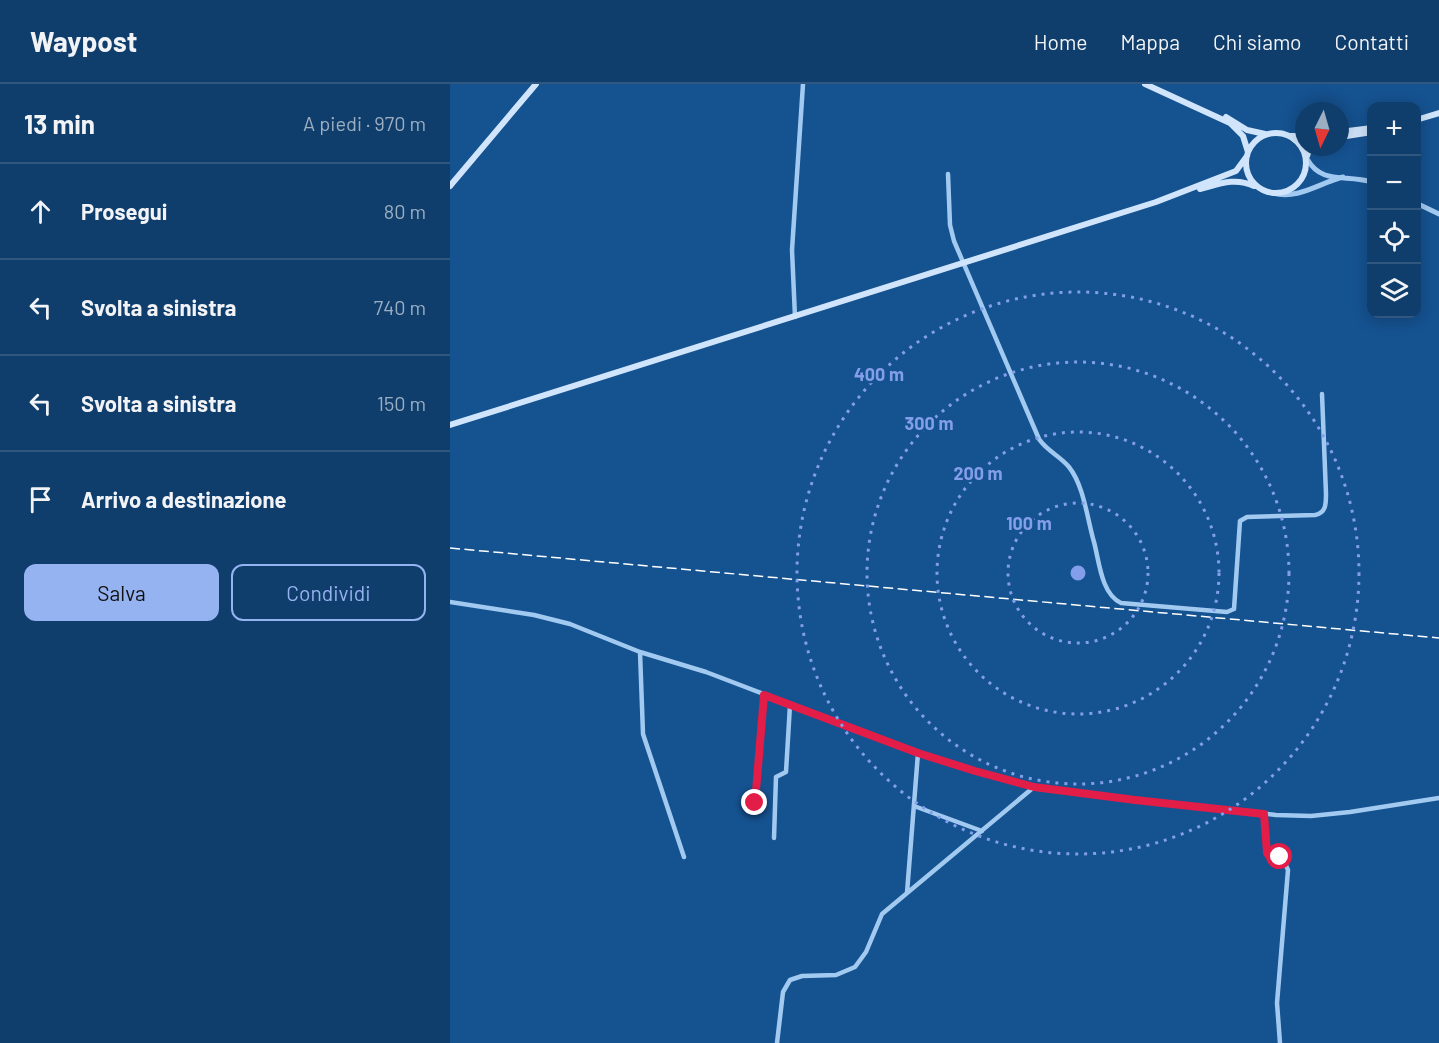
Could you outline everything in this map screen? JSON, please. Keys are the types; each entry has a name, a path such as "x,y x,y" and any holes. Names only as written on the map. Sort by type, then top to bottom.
{"main road":[{"path":"450,186 536,84"},
{"path":"1145,84 1230,123 1237,129 1243,136 1248,173 1258,188"},
{"path":"1193,105 1229,118 1256,134 1295,136"},
{"path":"1421,118 1439,113"},
{"path":"1349,131 1367,130"},
{"path":"1349,134 1367,131"},
{"path":"1182,193 1236,171 1260,138 1269,134"},
{"path":"450,425 1182,193 1230,181 1247,183 1274,194 1283,193 1298,184 1304,176 1307,158 1298,142 1287,136"}],"street":[{"path":"795,316 792,250 804,84"},
{"path":"1307,158 1316,173 1322,176 1367,181"},
{"path":"948,174 951,232 962,264 1039,439 1073,473 1106,586 1113,598 1121,603 1227,612 1234,609 1240,521 1247,518 1315,515 1324,509 1326,494 1322,393"},
{"path":"1274,194 1292,196 1324,182 1343,177"},
{"path":"1421,205 1439,214"},
{"path":"450,602 534,615 570,624 918,753 1034,787 1264,814 1311,816 1439,798"},
{"path":"640,651 643,734 684,857"},
{"path":"755,803 764,695"},
{"path":"774,838 776,777 786,772 790,705"},
{"path":"907,893 918,753"},
{"path":"777,1043 783,992 790,980 802,976 836,975 855,967 867,952 881,916 1034,787"},
{"path":"914,806 982,831"},
{"path":"1264,814 1267,853 1269,856 1284,859 1288,870 1277,1003 1280,1043"}],"railway":[{"path":"450,548 1439,638"}],"route":[{"path":"755,803 764,695 918,753 1034,787 1264,814 1267,853 1269,856 1280,857"}]}
